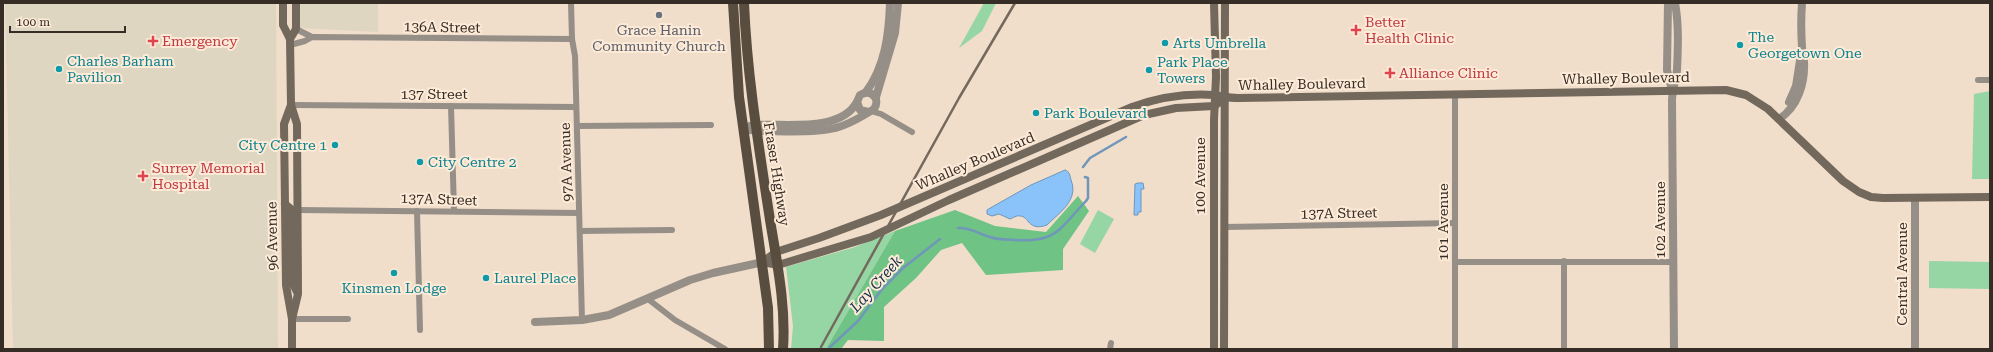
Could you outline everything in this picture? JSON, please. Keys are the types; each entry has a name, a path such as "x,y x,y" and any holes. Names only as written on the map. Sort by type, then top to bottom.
{"main road":[{"name":"96 Avenue","path":"283,3 283,25 290,42 291,105 297,124 298,294 292,319"},
{"path":"290,42 296,29 296,3"},
{"name":"Fraser Highway","path":"733,3 735,60 763,262 768,308 769,349"},
{"name":"Fraser Highway","path":"744,3 745,31 756,128 783,302 783,349"},
{"name":"100 Avenue","path":"1214,3 1214,349"},
{"name":"100 Avenue","path":"1224,349 1225,3"},
{"name":"Whalley Boulevard","path":"763,262 776,252 837,232 888,212 1141,104 1162,98 1215,95 1225,99 1672,90 1716,90 1737,92 1755,99 1779,119 1851,188 1871,196 1915,199 1990,197"},
{"name":"Whalley Boulevard","path":"763,262 778,265 871,237 949,200 1144,115 1176,108 1214,106 1225,99"},
{"name":"96 Avenue","path":"291,105 284,124 286,285 292,319 292,349"},
{"path":"285,204 291,209 292,282 298,294"}],"street":[{"name":"97A Avenue","path":"571,3 572,40 575,56 582,320"},
{"path":"744,129 826,123 844,115 851,110 860,95 866,92 874,81 884,52 890,3"},
{"path":"756,128 830,129 845,125 870,111 876,100 895,33 898,3"},
{"name":"102 Avenue","path":"1668,3 1667,70 1672,90 1674,349"},
{"name":"102 Avenue","path":"1672,90 1677,72 1677,18 1675,3"},
{"path":"1779,119 1781,113 1794,93 1802,49 1802,3"},
{"name":"136A Street","path":"296,29 312,37 572,40"},
{"name":"136A Street","path":"290,42 305,41 312,37"},
{"path":"1978,80 1990,80"},
{"path":"866,92 871,93 882,114"},
{"name":"101 Avenue","path":"1455,94 1455,349"},
{"path":"857,102 860,110 882,114 912,132"},
{"name":"137 Street","path":"291,105 576,107"},
{"path":"451,106 454,211"},
{"path":"577,126 711,125"},
{"name":"Central Avenue","path":"1915,199 1915,349"},
{"name":"137A Street","path":"298,210 580,213"},
{"path":"417,211 420,330"},
{"name":"137A Street","path":"1224,227 1455,223"},
{"path":"580,231 672,230"},
{"path":"1564,261 1564,349"},
{"name":"Whalley Boulevard","path":"535,322 582,320 609,315 696,278 763,262"},
{"path":"1455,262 1673,262"},
{"path":"648,299 675,320 700,336 725,349"},
{"path":"292,319 348,319"}],"shaded area":[{"name":"Surrey Memorial Hospital","path":"5,3 276,3 278,349 13,349"},
{"path":"300,3 378,3 378,32 300,28"}],"green space":[{"path":"984,3 996,3 982,31 959,48"},
{"path":"1990,91 1990,179 1972,179 1974,94"},
{"path":"1078,196 1089,211 1063,249 1063,270 986,275 962,243 941,250 916,278 884,307 884,341 848,340 841,349 826,349 895,231 955,210 995,226 1046,232"},
{"path":"1098,210 1114,219 1095,253 1080,244"},
{"path":"895,231 826,349 791,349 793,326 786,267 855,247"},
{"path":"1929,261 1990,262 1990,289 1929,288"}],"water":[{"path":"1065,170 1070,175 1073,187 1072,194 1067,205 1047,225 1036,227 1020,216 1010,219 999,214 992,216 987,214 987,210 1031,185"},
{"path":"1143,183 1144,189 1141,189 1141,212 1138,212 1138,215 1134,215 1135,184"}],"waterway":[{"name":"Lay Creek","path":"1083,167 1090,158 1126,137"},
{"name":"Lay Creek","path":"958,228 967,229 999,239 1029,240 1049,236 1063,226 1088,198 1088,178 1085,177"},
{"name":"Lay Creek","path":"830,347 858,321 882,289 903,268 940,239"}],"railway":[{"path":"821,347 959,98 1015,3"}],"place":[{"name":"Grace Hanin Community Church","path":"659,15"},
{"name":"Better Health Clinic","path":"1356,30"},
{"name":"Emergency","path":"153,41"},
{"name":"Arts Umbrella","path":"1165,43"},
{"name":"The Georgetown One","path":"1740,45"},
{"name":"Charles Barham Pavilion","path":"59,69"},
{"name":"Park Place Towers","path":"1149,70"},
{"name":"Alliance Clinic","path":"1390,73"},
{"name":"Park Boulevard","path":"1036,113"},
{"name":"City Centre 1","path":"335,145"},
{"name":"City Centre 2","path":"420,162"},
{"name":"Surrey Memorial Hospital","path":"143,176"},
{"name":"Kinsmen Lodge","path":"394,273"},
{"name":"Laurel Place","path":"486,278"}]}
